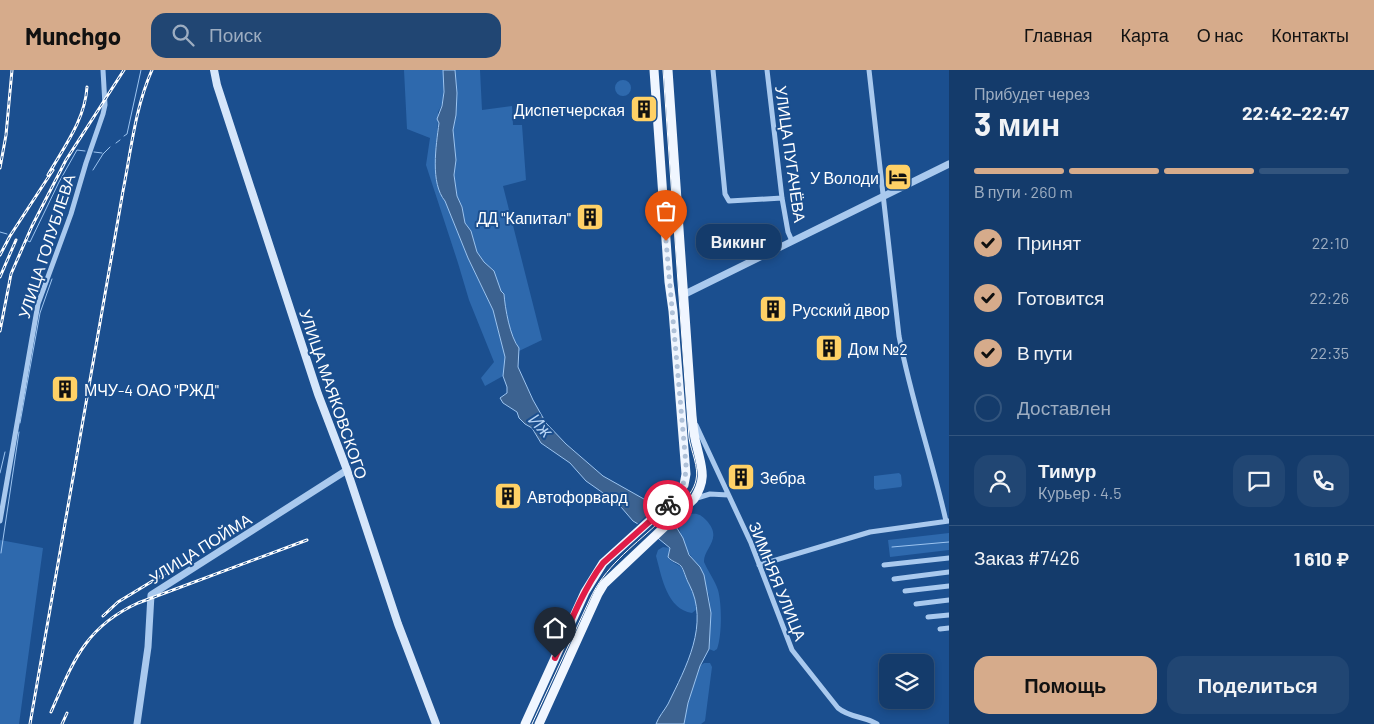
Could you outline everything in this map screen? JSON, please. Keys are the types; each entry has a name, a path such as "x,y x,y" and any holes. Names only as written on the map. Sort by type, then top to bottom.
{"main road":[{"name":"УЛИЦА МАЯКОВСКОГО","path":"214,70 217,85 318,394 347,470 395,617 436,724"},
{"path":"525,724 585,592 603,563 675,498 684,485 686,465 669,282 654,70"},
{"path":"538,724 598,594 612,576 694,499 700,490 703,479 703,469 694,436 692,416 668,70"},
{"path":"672,299 683,295"}],"street":[{"name":"УЛИЦА ГОЛУБЛЕВА","path":"0,521 38,304 72,214 86,163 103,114 105,104 103,70"},
{"path":"713,70 725,194 729,202 782,198"},
{"name":"УЛИЦА ПУГАЧЁВА","path":"767,70 782,198 788,232 792,241"},
{"path":"759,565 870,532 948,521 906,370 899,336 869,70"},
{"path":"683,295 949,164"},
{"name":"ЗИМНЯЯ УЛИЦА","path":"692,416 751,543 792,650 838,708 845,714 870,720 877,724"},
{"name":"УЛИЦА ПОЙМА","path":"137,724 148,647 151,595 347,470"},
{"path":"694,499 710,494 728,495"},
{"path":"884,565 949,558"},
{"path":"894,579 949,572"},
{"path":"905,591 949,586"},
{"path":"916,604 949,600"},
{"path":"928,617 949,615"},
{"path":"940,629 949,628"}],"shaded area":[{"path":"404,70 443,70 443,97 438,112 437,181 468,258 493,310 505,357 503,376 485,386 481,378 494,362 469,300 426,165 430,138 407,129"},
{"path":"455,70 480,70 482,110 512,106 513,125 522,125 526,180 503,186 542,340 519,351 511,333 504,294 490,268 477,252 471,231 465,223 462,207 457,196 454,175 456,160 453,130 457,93"},
{"path":"620,80 626,80 631,85 629,94 620,96 615,91 615,85"},
{"path":"899,473 901,475 901,487 876,490 874,488 874,476"},
{"path":"691,514 698,514 703,517 713,533 704,562 717,587 720,603 720,636 717,649 714,651 709,649 711,613 709,595 694,561 685,547 679,528"},
{"path":"949,533 949,550 890,557 888,540"},
{"path":"0,540 43,548 19,724 0,724"},
{"path":"663,547 670,548 668,557 681,567 695,596 697,609 692,613 677,605 667,591 656,556 658,550"},
{"path":"704,663 710,663 712,667 705,721 701,724 684,724 688,703 700,666"}],"water":[{"name":"Иж","path":"443,70 455,70 457,93 453,130 456,160 454,175 457,196 462,207 465,223 471,231 477,252 494,271 501,291 504,294 511,330 519,348 518,367 533,400 546,423 566,444 603,476 667,512 683,538 689,555 700,567 704,575 711,613 709,649 700,666 688,703 684,724 656,724 682,675 693,645 696,630 697,614 695,599 682,568 668,557 670,548 648,530 633,521 621,507 611,502 606,495 586,481 570,463 541,443 532,428 525,424 519,418 517,412 503,403 500,398 507,393 503,376 505,357 493,310 468,258 437,184 435,164 439,123 437,119 442,106 444,92"}],"pier":[{"path":"658,505 669,511 676,521 657,539 636,525"}],"waterway":[{"path":"124,136 127,134 141,70"},
{"path":"116,143 120,140"},
{"path":"93,170 110,147"},
{"path":"26,240 30,242 77,150 85,151"},
{"path":"94,152 102,153"},
{"path":"0,232 7,234"},
{"path":"20,423 40,313 52,279"},
{"path":"1,553 19,432"},
{"path":"0,473 5,452"},
{"path":"892,547 949,542"}],"tram line":[{"path":"532,724 590,599 603,577 619,559 685,499 694,487 696,480 696,464 689,438 663,70"}],"railway":[{"path":"0,168 6,135 12,70"},
{"path":"0,331 11,274 32,226 66,160 124,70"},
{"path":"30,724 131,145 141,99 152,70"},
{"path":"48,175 78,122 87,87"},
{"path":"0,255 10,236 53,170"},
{"path":"0,277 16,240"},
{"path":"51,712 74,662 93,635 105,623 138,603 307,540"},
{"path":"103,616 118,602 174,568"},
{"path":"62,724 67,713"}],"way so far":[{"path":"666,241 686,465 684,485 668,505"}],"place":[{"name":"Диспетчерская","path":"644,109"},
{"name":"У Володи","path":"898,177"},
{"name":"ДД \"Капитал\"","path":"590,217"},
{"name":"Викинг","path":"666,241"},
{"name":"Русский двор","path":"773,309"},
{"name":"Дом №2","path":"829,348"},
{"name":"МЧУ-4 ОАО \"РЖД\"","path":"65,389"},
{"name":"Зебра","path":"741,477"},
{"name":"Автофорвард","path":"508,496"}],"route":[{"path":"555,658 585,592 603,563 668,505"}]}
